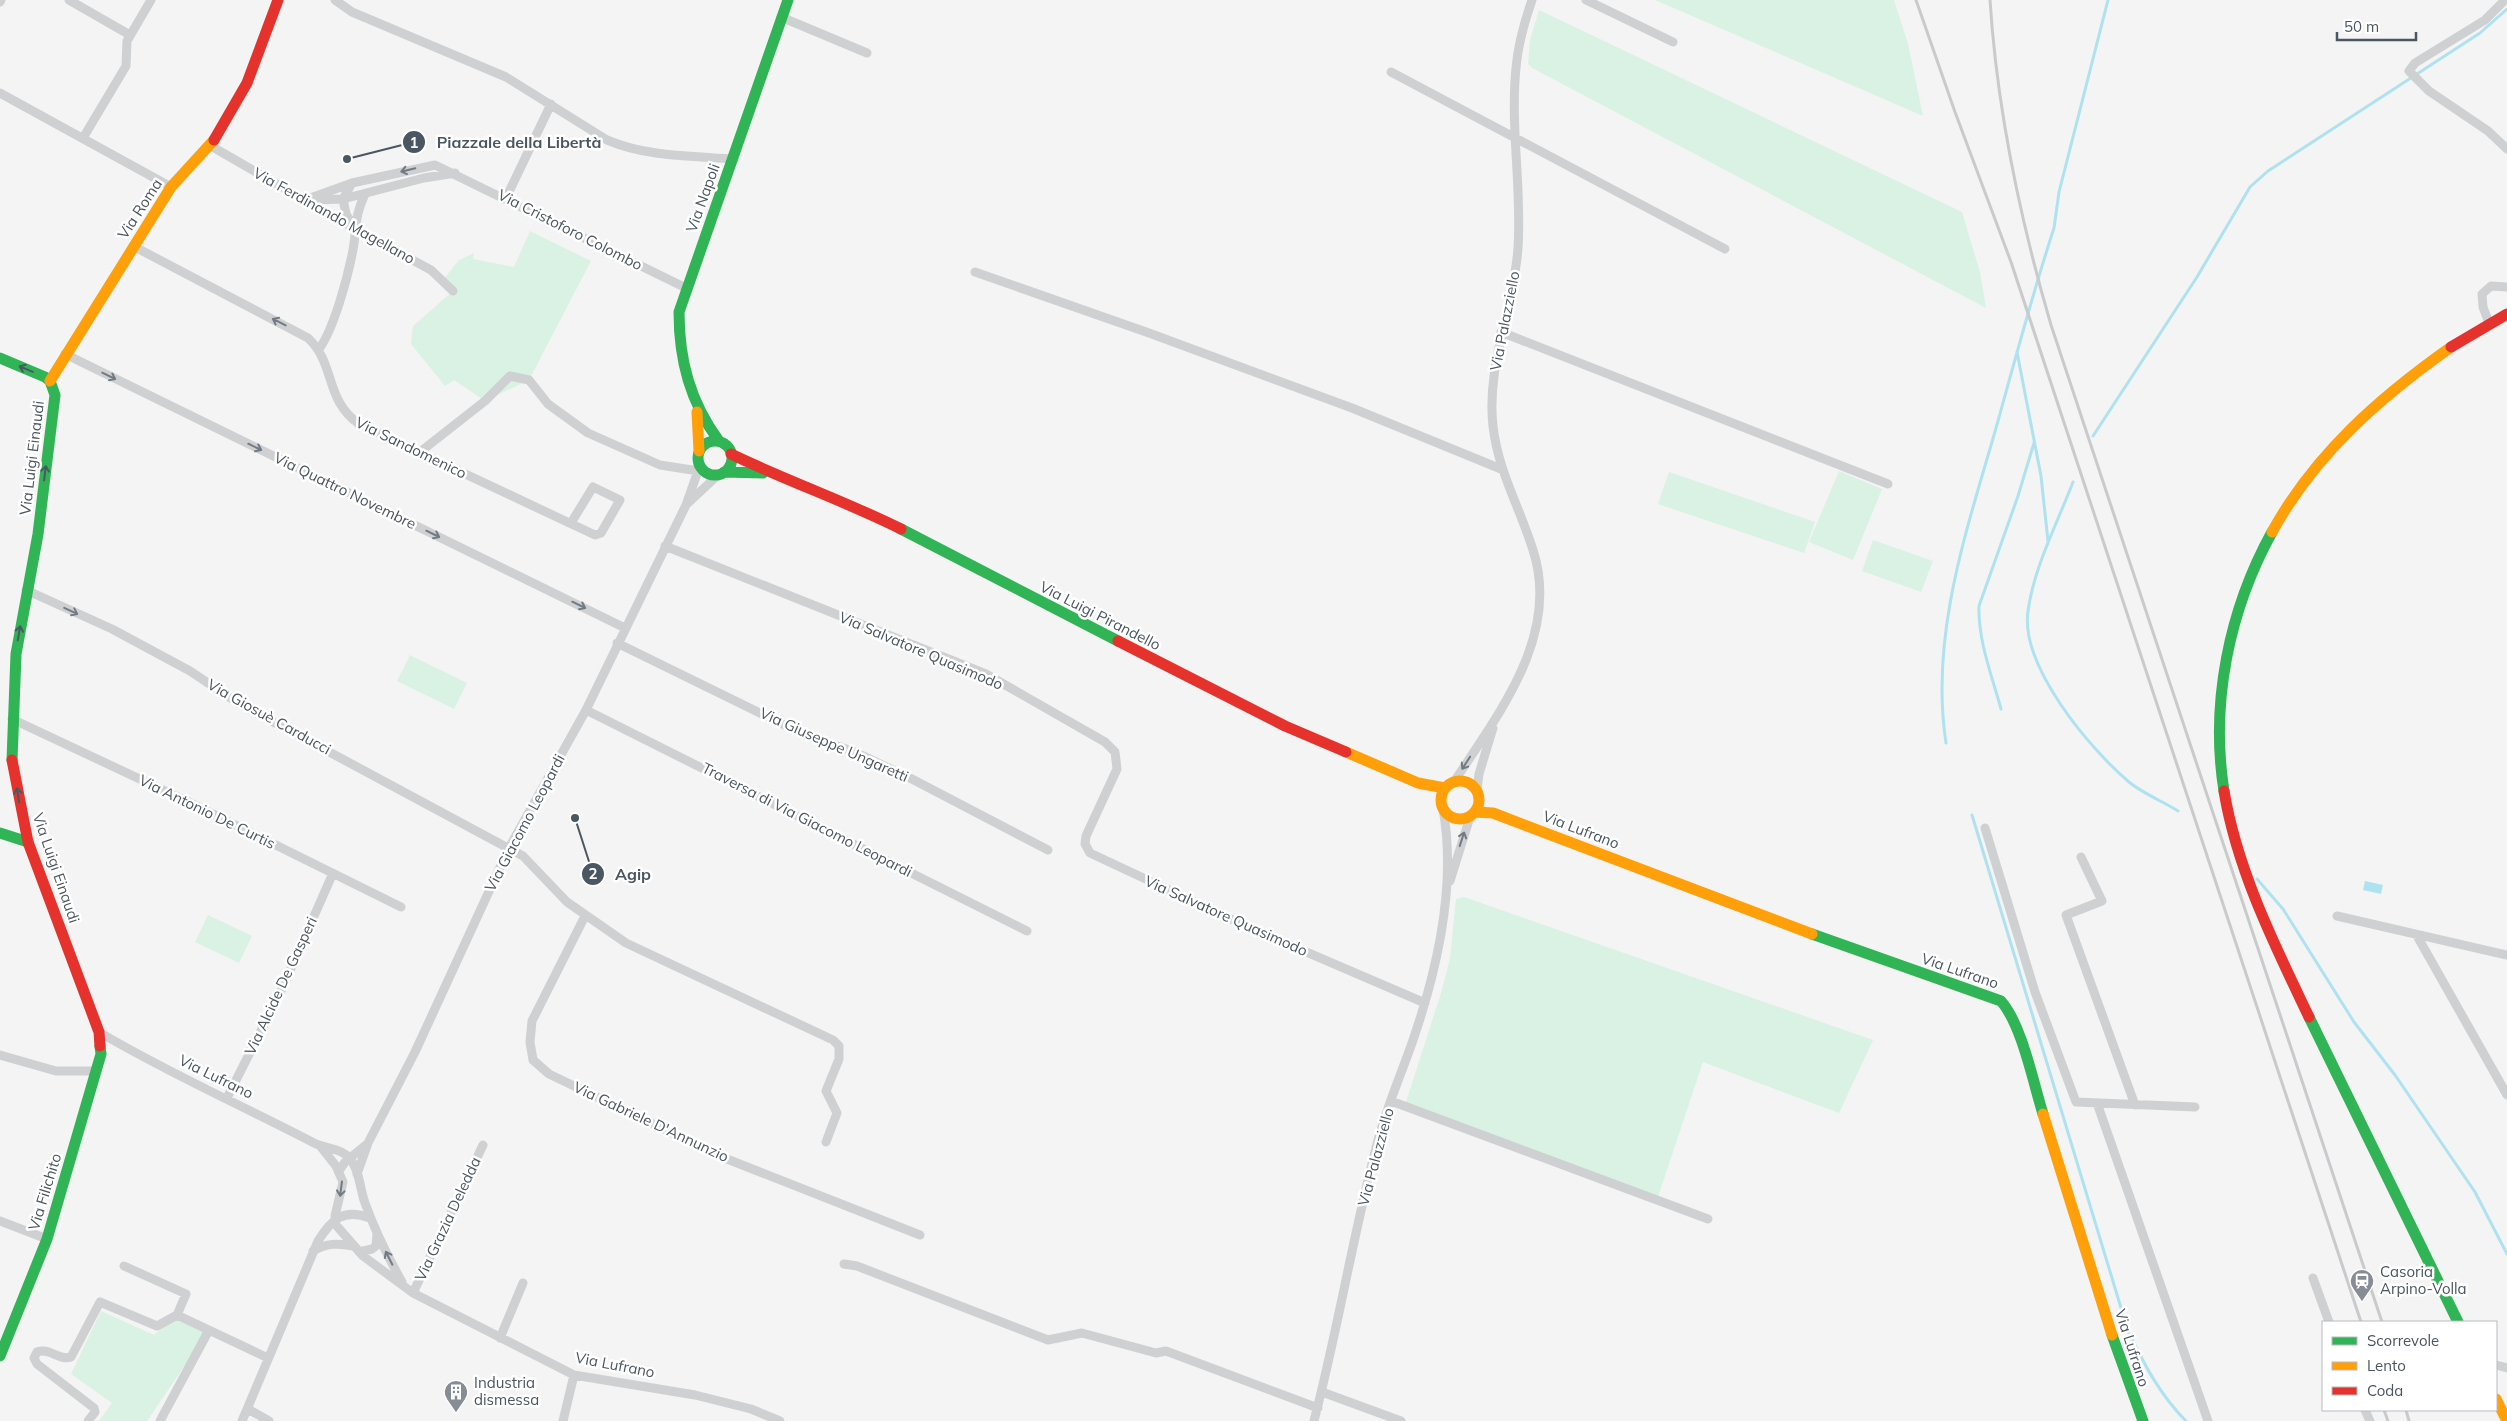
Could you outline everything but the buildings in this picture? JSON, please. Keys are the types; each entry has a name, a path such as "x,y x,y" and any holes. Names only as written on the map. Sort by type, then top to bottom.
{"street":[{"path":"69,0 130,35"},
{"path":"83,138 126,66 126,44 151,0"},
{"name":"Via Roma","path":"50,381 65,354 171,188 211,146 247,82 278,0"},
{"path":"335,0 352,12 474,62 511,80 607,140 625,148 647,153 734,159"},
{"name":"Via Napoli","path":"700,462 697,410 678,342 679,312 788,0"},
{"name":"Via Palazziello","path":"1450,785 1497,716 1514,687 1530,652 1540,614 1541,579 1533,548 1501,469 1492,413 1494,370 1514,278 1518,248 1516,69 1522,29 1532,0"},
{"path":"1586,0 1673,42"},
{"path":"2506,0 2485,20 2415,63 2412,75 2429,92 2488,131 2507,149"},
{"path":"782,17 867,53"},
{"path":"1391,72 1516,140 1725,249"},
{"path":"0,93 171,188"},
{"path":"506,198 551,104"},
{"name":"Via Ferdinando Magellano","path":"211,146 354,229 431,270 453,291"},
{"name":"Via Cristoforo Colombo","path":"305,200 352,183 432,165 455,173 686,288"},
{"path":"305,200 343,199 432,176 455,173"},
{"path":"352,183 343,199 346,214 354,229"},
{"path":"133,246 302,334 319,349 329,333 354,248 356,215 365,194"},
{"path":"974,272 1148,332 1343,405 1501,469"},
{"path":"2489,323 2483,307 2482,294 2491,286 2507,287"},
{"path":"2458,1321 2295,988 2256,898 2230,825 2221,775 2219,730 2227,655 2239,600 2254,563 2282,512 2302,482 2336,441 2379,399 2415,369 2489,323 2507,314"},
{"path":"1501,332 1888,484"},
{"name":"Via Sandomenico","path":"319,349 338,402 347,416 359,424 571,523 599,535 620,500 592,487 571,523"},
{"name":"Via Quattro Novembre","path":"65,354 625,628"},
{"path":"0,358 38,373 50,381"},
{"path":"420,452 485,401 510,376 529,380 548,404 588,433 660,465 680,469 700,462"},
{"name":"Via Luigi Einaudi","path":"50,381 55,395 38,530 16,654 11,756 28,842 99,1032"},
{"name":"Via Napoli","path":"697,410 719,441"},
{"path":"680,469 700,462 721,473 731,464 731,454 727,446 719,441 707,443 700,462"},
{"name":"Via Luigi Pirandello","path":"731,454 770,473 790,479 859,508 1285,726 1418,783 1442,804"},
{"name":"Via Giacomo Leopardi","path":"357,1174 368,1143 415,1052 509,848 586,710 617,643 686,505 700,462"},
{"name":"Via Giacomo Leopardi","path":"686,505 721,473"},
{"name":"Via Luigi Pirandello","path":"721,473 770,473"},
{"name":"Via Salvatore Quasimodo","path":"665,546 986,674 1105,742 1115,752 1117,769 1086,836 1085,844 1090,853 1248,927 1425,1002"},
{"name":"Via Giosuè Carducci","path":"26,590 112,629 190,671 238,703 509,848"},
{"name":"Via Giuseppe Ungaretti","path":"617,643 805,735 855,752 910,778 1048,850"},
{"name":"Traversa di Via Giacomo Leopardi","path":"586,710 1027,931"},
{"name":"Via Palazziello","path":"1478,793 1478,774 1497,716"},
{"name":"Via Antonio De Curtis","path":"12,719 170,793 401,907"},
{"path":"1465,781 1478,793 1479,805 1473,814 1458,819 1452,817 1442,804 1450,785 1465,781"},
{"name":"Via Luigi Pirandello","path":"1418,783 1450,785"},
{"name":"Via Lufrano","path":"1478,793 1493,813"},
{"name":"Via Palazziello","path":"1442,804 1447,848 1446,896"},
{"name":"Via Lufrano","path":"1473,814 1493,813 1875,958 2001,1001 2010,1011 2017,1029 2120,1362 2143,1421"},
{"name":"Via Palazziello","path":"1314,1421 1377,1144 1425,1002 1446,896 1473,814"},
{"path":"1985,828 2035,992 2076,1102 2195,1107"},
{"path":"0,833 28,842"},
{"path":"509,848 523,856 567,902 626,943 825,1035 839,1046 838,1058 826,1091 837,1113 826,1142"},
{"path":"2082,857 2102,901 2066,916 2135,1105"},
{"name":"Via Alcide De Gasperi","path":"228,1098 282,989 333,873"},
{"name":"Via Gabriele D'Annunzio","path":"585,916 532,1021 530,1042 533,1060 549,1074 722,1157 920,1235"},
{"path":"2337,916 2507,954"},
{"path":"2416,934 2507,1095"},
{"name":"Via Lufrano","path":"99,1032 149,1062 228,1098 321,1147 341,1152 349,1158 357,1174 359,1187 370,1218 402,1283"},
{"name":"Via Filichito","path":"0,1356 47,1239 97,1071 101,1054 99,1032"},
{"path":"0,1055 56,1071 97,1071"},
{"path":"1390,1101 1708,1219"},
{"path":"2097,1103 2208,1421"},
{"name":"Via Giacomo Leopardi","path":"349,1158 368,1143"},
{"name":"Via Grazia Deledda","path":"413,1293 483,1144"},
{"name":"Via Lufrano","path":"321,1147 339,1171"},
{"path":"336,1220 343,1187 339,1171 349,1158"},
{"path":"242,1421 312,1251 329,1225 336,1220 353,1213 370,1218"},
{"name":"Via Lufrano","path":"336,1220 336,1224 356,1249 413,1293 574,1375 695,1395 751,1409 780,1421"},
{"path":"0,1221 47,1239"},
{"path":"312,1251 324,1245 338,1243 356,1249 376,1246 378,1242 376,1232"},
{"path":"844,1264 857,1266 1048,1340 1082,1333 1156,1353 1166,1351 1318,1408"},
{"path":"88,1421 95,1412 94,1408 37,1364 34,1358 36,1352 45,1350 65,1358 71,1357 100,1302 157,1326 177,1314 186,1294 124,1266"},
{"path":"2313,1278 2329,1321"},
{"path":"500,1338 523,1283"},
{"path":"177,1314 268,1358"},
{"path":"160,1421 209,1330"},
{"path":"563,1421 574,1375"},
{"path":"1322,1392 1401,1421"},
{"path":"2497,1401 2507,1421"},
{"path":"248,1409 269,1421"}],"green space":[{"path":"1655,0 1894,0 1908,44 1923,116"},
{"path":"1539,10 1962,212 1980,272 1986,308 1532,68 1528,64 1530,40"},
{"path":"530,231 591,261 529,380 485,401 454,380 445,386 411,344 413,326 453,291 443,280 459,260 474,253 473,259 514,267"},
{"path":"1839,471 1882,489 1853,560 1809,542"},
{"path":"1669,472 1815,522 1804,553 1658,504"},
{"path":"1873,540 1933,561 1921,592 1862,571"},
{"path":"410,655 467,683 454,709 397,681"},
{"path":"1464,897 1873,1040 1839,1113 1703,1062 1658,1197 1406,1102 1450,959 1456,899"},
{"path":"208,915 252,936 239,963 195,942"},
{"path":"101,1311 154,1335 177,1315 209,1330 147,1421 99,1421 112,1403 71,1374"}],"water":[{"path":"2365,881 2383,885 2381,894 2363,890"}],"waterway":[{"path":"1946,743 1942,702 1943,661 1947,620 1955,579 1975,499 2054,228 2059,192 2108,0"},
{"path":"2093,436 2197,277 2250,187 2268,171 2480,33 2507,9"},
{"path":"2017,352 2041,476 2048,541"},
{"path":"2001,709 1983,645 1979,606 2018,496 2034,443"},
{"path":"2073,482 2035,578 2031,595 2028,611 2028,633 2035,656 2046,681 2061,705 2096,749 2134,786 2178,811"},
{"path":"1972,815 2128,1331 2160,1390 2186,1421"},
{"path":"2257,879 2283,909 2354,1022 2395,1075 2475,1192 2507,1254"}],"railway":[{"path":"1916,0 1955,112 2011,262 2361,1321"},
{"path":"1990,0 1998,82 2011,164 2029,245 2051,325 2382,1321"},
{"path":"2384,1411 2388,1421"},
{"path":"2406,1411 2409,1421"}],"traffic: fast":[{"path":"719,441 701,411 688,380 681,347 679,312 788,0"},
{"path":"0,358 45,377 50,381 55,395 38,534 16,654 12,760"},
{"path":"715,441 727,446 732,458 727,470 715,475 703,470 698,458 703,446 715,441"},
{"path":"724,472 763,473"},
{"path":"901,529 1118,641"},
{"path":"2224,791 2220,758 2220,724 2227,658 2234,625 2244,593 2272,532"},
{"path":"0,833 28,842"},
{"path":"1812,934 2001,1001 2015,1024 2021,1039 2043,1114"},
{"path":"2309,1017 2458,1321"},
{"path":"0,1356 47,1239 101,1054 100,1046"},
{"path":"2112,1335 2143,1421"}],"traffic: slow":[{"path":"50,381 171,187 214,140"},
{"path":"2272,532 2308,477 2351,429 2399,386 2451,347"},
{"path":"697,412 699,451"},
{"path":"1346,752 1418,783 1445,788"},
{"path":"1460,781 1474,786 1479,800 1474,814 1460,819 1446,814 1441,800 1446,786 1460,781"},
{"path":"1475,812 1493,813 1812,934"},
{"path":"2043,1114 2112,1335"},
{"path":"2497,1401 2507,1421"}],"traffic: jam":[{"path":"214,140 247,83 278,0"},
{"path":"2451,347 2507,314"},
{"path":"731,454 901,529"},
{"path":"1118,641 1285,726 1346,752"},
{"path":"12,760 28,842 99,1032 100,1046"},
{"path":"2224,791 2238,850 2248,879 2271,935 2309,1017"}],"place":[{"name":"Piazzale della Libertà","path":"347,159"},
{"name":"Agip","path":"575,818"},
{"name":"Casoria Arpino-Volla","path":"2362,1302"},
{"name":"Industria dismessa","path":"456,1413"}]}
